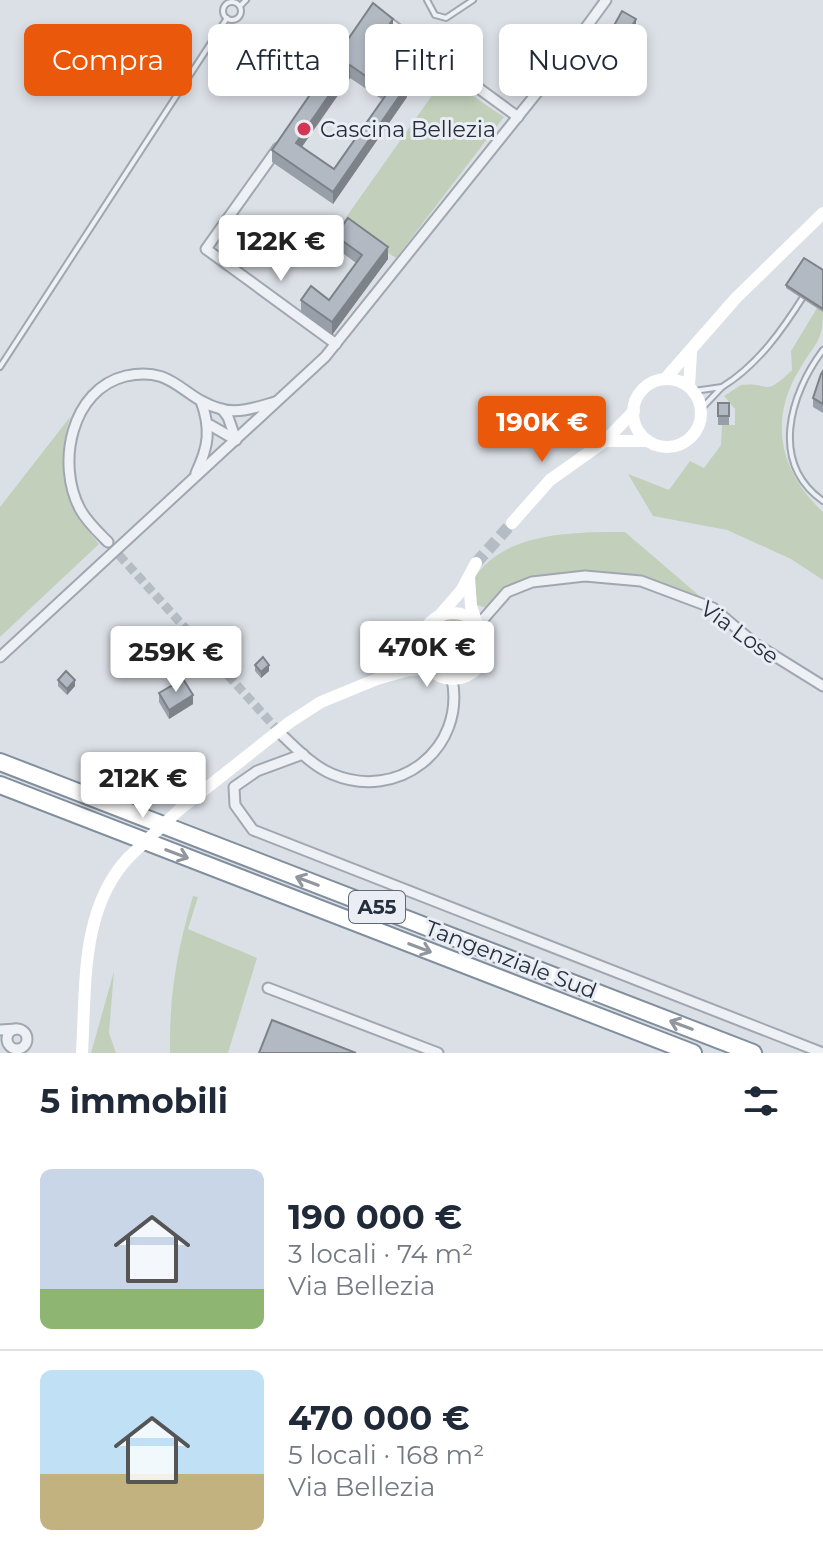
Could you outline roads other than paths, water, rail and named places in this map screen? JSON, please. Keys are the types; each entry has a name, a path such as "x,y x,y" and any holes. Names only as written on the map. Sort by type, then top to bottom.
{"highway":[{"name":"Tangenziale Sud","path":"0,762 753,1053"},
{"name":"Tangenziale Sud","path":"0,785 693,1053"}],"street":[{"path":"0,657 336,344 518,117 606,0"},
{"path":"373,10 518,117"},
{"path":"289,132 206,249 336,344"},
{"path":"512,523 550,480 605,441 634,411 644,388 665,379 691,353 736,298 823,213"},
{"path":"605,441 680,444 697,430 701,409 691,389 691,353"},
{"path":"108,542 79,508 70,475 69,447 86,403 107,384 141,373 174,380 201,401 222,409 252,409 277,402"},
{"path":"665,379 691,389"},
{"path":"194,478 207,447 210,425 201,401"},
{"path":"222,409 236,440"},
{"path":"634,411 637,427 648,441"},
{"path":"210,425 236,440"},
{"path":"377,679 406,658 420,642 430,622 439,616 476,563"},
{"name":"Via Lose","path":"477,623 507,592 532,582 585,576 641,581 713,608 754,643 823,686"},
{"path":"82,1053 93,924 105,890 129,857 180,809 290,722 321,702 377,679 409,670 429,669 452,679 473,672 485,656 484,633 471,606 469,577"},
{"path":"439,616 462,614 477,623"},
{"path":"420,642 421,654 429,669"},
{"path":"283,736 332,775 355,781 393,779 417,769 437,752 453,724 452,679"},
{"path":"303,754 257,771 234,787 235,805 253,830 823,1053"},
{"path":"268,988 438,1053"},
{"path":"0,1030 16,1029 27,1036 22,1050 6,1045 8,1035 16,1029"}],"lane":[{"path":"227,18 239,17 240,6 246,0"},
{"path":"427,0 435,15 446,18 473,0"},
{"path":"227,18 223,13 223,2 234,1 240,6"},
{"path":"0,367 227,18"},
{"path":"701,409 722,387 742,375 784,326 808,290"},
{"path":"823,350 800,385 788,431 796,468 810,492 823,499"},
{"path":"691,389 722,387"}],"tunnel":[{"path":"476,563 512,523"},
{"path":"110,545 283,736"}],"place":[{"name":"Cascina Bellezia","path":"304,129"}]}
